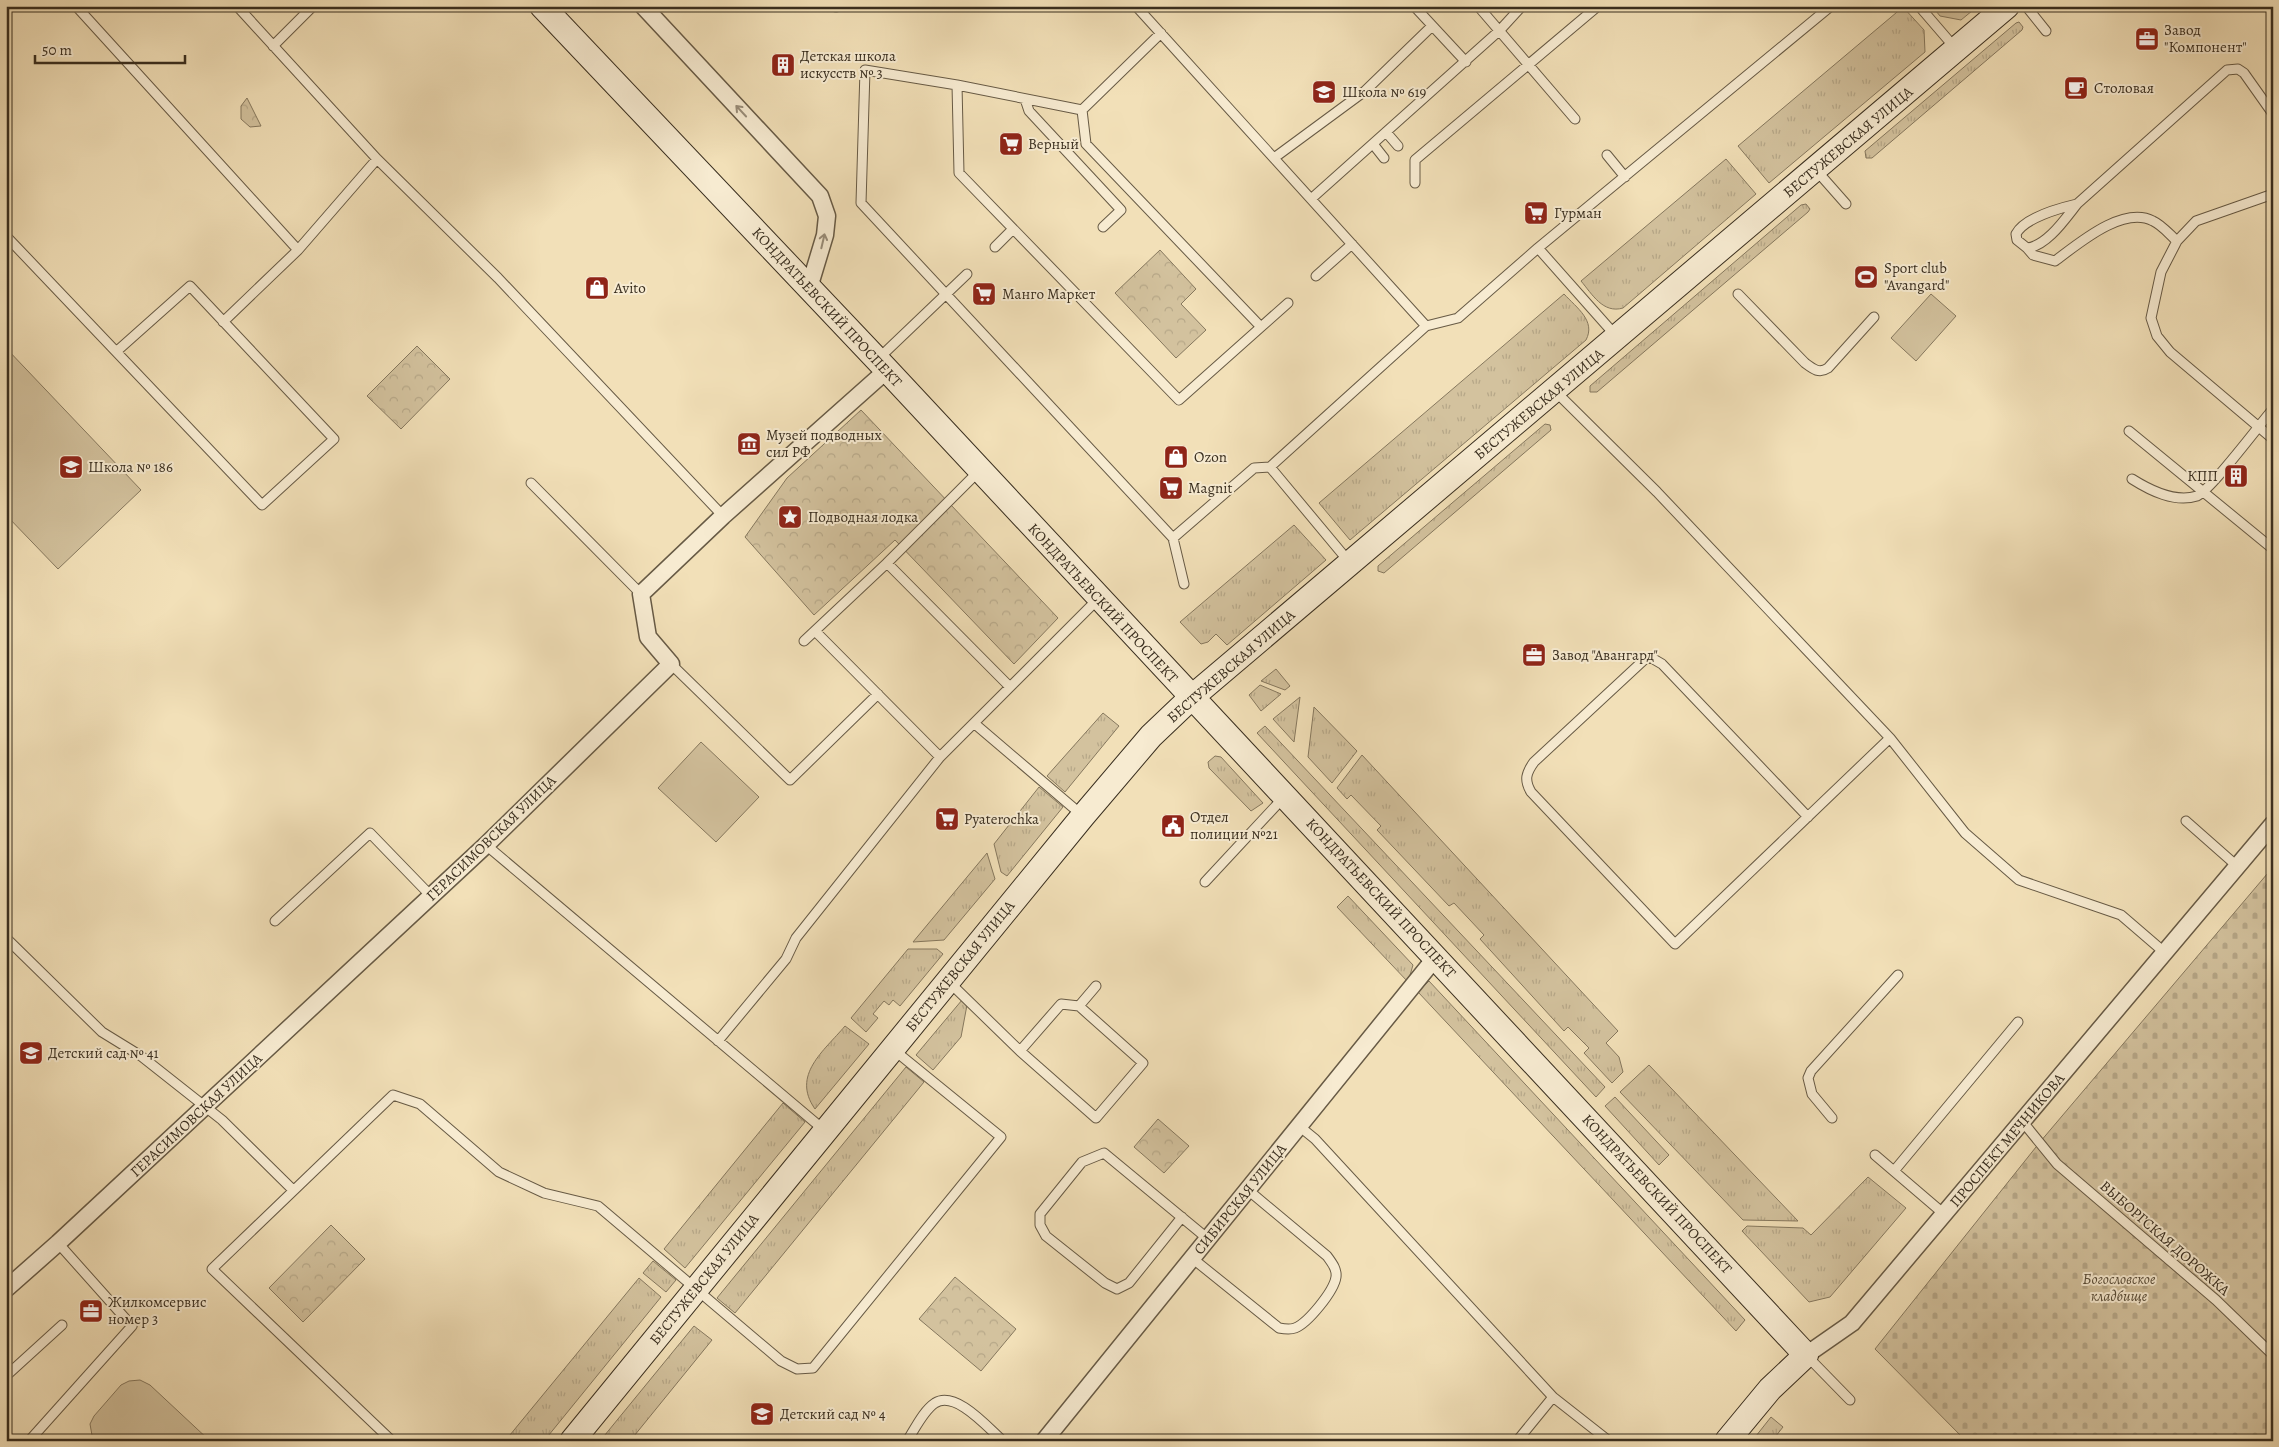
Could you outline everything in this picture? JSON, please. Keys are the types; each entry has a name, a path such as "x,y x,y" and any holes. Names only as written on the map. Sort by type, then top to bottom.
{"street":[{"name":"КОНДРАТЬЕВСКИЙ ПРОСПЕКТ","path":"542,6 882,365 1806,1354"},
{"name":"БЕСТУЖЕВСКАЯ УЛИЦА","path":"572,1441 892,1048 1151,736 1192,697 1618,338 2007,6"},
{"path":"644,7 820,196 827,216 825,234 809,288"},
{"path":"671,664 648,637 641,594 882,365"},
{"name":"ГЕРАСИМОВСКАЯ УЛИЦА","path":"6,1289 58,1244 486,845 671,664"},
{"name":"ПРОСПЕКТ МЕЧНИКОВА","path":"1726,1441 1770,1389 1806,1354 1852,1323 2273,824"},
{"name":"СИБИРСКАЯ УЛИЦА","path":"1044,1441 1436,957"}],"lane":[{"path":"76,6 298,250"},
{"path":"237,6 377,159 498,278 723,516"},
{"path":"273,46 313,6"},
{"path":"1136,6 1426,326"},
{"path":"1414,6 1466,62"},
{"path":"1478,6 1575,119"},
{"path":"1311,199 1466,62 1522,6"},
{"path":"1415,183 1415,160 1598,6"},
{"path":"1173,538 1254,468 1270,467 1426,326 1458,318 1538,248 1831,6"},
{"path":"1918,6 1957,50"},
{"path":"2026,6 2046,31"},
{"path":"1274,158 1365,91 1432,26"},
{"path":"1082,110 1161,33"},
{"path":"2027,248 2039,244 2064,221 2077,204 2227,70 2238,69 2244,73 2273,114"},
{"path":"1082,110 957,85 866,70 861,203 1173,538 1184,584"},
{"path":"957,85 959,173 1179,400 1288,303"},
{"path":"1025,99 1028,111 1121,210 1104,227"},
{"path":"1082,110 1086,144 1261,327"},
{"path":"1386,132 1398,146"},
{"path":"1373,144 1384,158"},
{"path":"1606,155 1625,177"},
{"path":"223,322 298,250 377,159"},
{"path":"1816,169 1846,204"},
{"path":"2273,194 2196,221 2177,241 2162,272 2151,318 2157,336 2170,352 2273,439"},
{"path":"2077,204 2055,209 2023,225 2016,234 2017,240 2034,255 2055,261 2093,233 2121,220 2138,216 2154,221 2177,241"},
{"path":"995,247 1013,229"},
{"path":"6,236 262,505 334,439 190,286 117,351"},
{"path":"1316,276 1352,244"},
{"path":"1538,248 1618,338"},
{"path":"882,365 946,293 967,274"},
{"path":"1738,294 1805,363 1817,371 1823,371 1828,368 1874,317"},
{"path":"1554,391 1657,492 1890,738 1965,833 2019,880 2121,915 2164,952"},
{"path":"2132,479 2172,498 2186,498 2203,493 2273,409"},
{"path":"2129,432 2273,549"},
{"path":"1270,467 1350,563"},
{"path":"804,641 887,563 980,471"},
{"path":"531,483 641,594"},
{"path":"887,563 1010,687"},
{"path":"718,1041 786,959 796,938 940,757 1099,598"},
{"path":"815,631 940,757"},
{"path":"1808,817 1654,658 1646,659 1602,698 1534,762 1526,776 1531,792 1675,944 1808,817 1890,738"},
{"path":"671,664 790,780 878,694"},
{"path":"975,724 1083,816"},
{"path":"1204,882 1285,796"},
{"path":"2186,821 2237,866"},
{"path":"275,921 370,833 431,896"},
{"path":"486,845 825,1131"},
{"path":"6,938 102,1032 142,1056 222,1120 293,1190"},
{"path":"1832,1118 1812,1094 1808,1078 1811,1072 1898,975"},
{"path":"948,981 1020,1051 1096,1118 1143,1063 1080,1006 1061,1004 1020,1051"},
{"path":"1080,1006 1096,986"},
{"path":"1894,1171 2018,1022"},
{"path":"392,1441 212,1269 393,1095 420,1104 499,1172 544,1193 598,1206 781,1361 797,1369 813,1368 1001,1137 892,1048"},
{"name":"ВЫБОРГСКАЯ ДОРОЖКА","path":"2022,1121 2057,1164 2216,1300 2273,1355"},
{"path":"1299,1126 1315,1139 1554,1397 1609,1441"},
{"path":"1182,1217 1129,1283 1117,1289 1106,1283 1046,1236 1040,1226 1040,1214 1082,1162 1104,1153 1182,1217 1208,1239"},
{"path":"1875,1155 1944,1214"},
{"path":"1192,1258 1279,1328 1292,1329 1304,1323 1310,1316 1333,1287 1336,1276 1334,1265 1327,1256 1248,1190"},
{"path":"29,1441 132,1326 58,1244"},
{"path":"6,1376 62,1325"},
{"path":"1806,1354 1850,1400"},
{"path":"1517,1441 1554,1397"},
{"path":"907,1441 924,1416 936,1403 952,1400 968,1409 1003,1441"}],"green space":[{"path":"1932,6 1978,6 1961,20 1940,16"},
{"path":"1903,7 1924,30 1925,52 1769,183 1738,146"},
{"path":"2019,22 2023,27 2022,30 1872,158 1866,158 1865,151"},
{"path":"247,98 261,126 250,127 241,119 241,106"},
{"path":"1726,159 1756,194 1623,308 1610,308 1599,302 1581,281"},
{"path":"1806,204 1810,209 1808,212 1597,392 1590,392 1590,386 1801,205"},
{"path":"1160,250 1196,289 1181,304 1206,330 1176,358 1115,293"},
{"path":"1564,294 1584,315 1587,321 1589,327 1586,340 1350,540 1319,503"},
{"path":"1931,294 1956,316 1916,361 1891,338"},
{"path":"417,346 450,379 401,429 367,396"},
{"path":"6,348 141,490 58,569 6,515"},
{"path":"861,410 1058,618 1014,664 895,540 814,615 745,537 787,478"},
{"path":"1545,424 1550,425 1551,430 1384,573 1378,571 1378,566"},
{"path":"1294,525 1326,560 1227,645 1216,634 1208,642 1201,644 1180,622"},
{"path":"1276,669 1290,686 1285,690 1261,681"},
{"path":"1260,685 1281,694 1261,711 1249,695"},
{"path":"1300,697 1294,742 1273,719"},
{"path":"1314,707 1357,751 1332,783 1308,757"},
{"path":"1103,713 1119,726 1065,792 1047,776"},
{"path":"1265,726 1605,1087 1596,1097 1257,733"},
{"path":"701,742 759,797 716,842 658,788"},
{"path":"1362,755 1618,1031 1606,1043 1619,1057 1623,1072 1612,1083 1584,1053 1589,1048 1568,1027 1564,1031 1480,939 1484,935 1454,903 1449,906 1377,830 1381,826 1351,795 1347,799 1337,788"},
{"path":"1215,756 1221,757 1263,803 1251,811 1209,768 1208,762"},
{"path":"1039,787 1063,807 1007,876 1001,872 994,844"},
{"path":"987,853 995,879 944,940 913,942"},
{"name":"Богословское кладбище","path":"2273,867 2273,1441 1966,1441 1875,1349 2040,1142"},
{"path":"1348,896 1413,965 1408,982 1337,907"},
{"path":"908,949 937,949 943,954 900,1006 893,1000 889,1005 884,1001 873,1014 878,1018 866,1032 851,1018"},
{"path":"1429,981 1745,1320 1736,1331 1418,992"},
{"path":"962,1000 967,1005 961,1037 933,1070 916,1055"},
{"path":"845,1026 869,1044 815,1109 809,1097 808,1074 820,1054"},
{"path":"1649,1065 1798,1221 1743,1220 1620,1092"},
{"path":"906,1067 924,1082 735,1313 717,1298"},
{"path":"1615,1097 1669,1155 1659,1165 1605,1106"},
{"path":"783,1103 805,1122 685,1268 664,1249"},
{"path":"1158,1119 1189,1146 1164,1173 1134,1147"},
{"path":"1868,1177 1906,1208 1830,1297 1809,1302 1742,1231 1747,1226 1803,1228 1811,1235"},
{"path":"331,1225 365,1259 303,1322 269,1288"},
{"path":"653,1261 676,1280 666,1292 643,1273"},
{"path":"955,1277 1016,1329 981,1371 919,1319"},
{"path":"639,1278 661,1297 544,1441 505,1441"},
{"path":"694,1326 712,1340 630,1441 600,1441"},
{"path":"140,1380 150,1385 210,1441 93,1441 90,1424 94,1416 121,1385 129,1381"},
{"path":"1771,1417 1783,1427 1772,1441 1752,1441"}],"place":[{"name":"Завод \"Компонент\"","path":"2147,39"},
{"name":"Детская школа искусств № 3","path":"783,65"},
{"name":"Столовая","path":"2076,88"},
{"name":"Школа № 619","path":"1324,92"},
{"name":"Верный","path":"1011,144"},
{"name":"Гурман","path":"1536,213"},
{"name":"Sport club \"Avangard\"","path":"1866,277"},
{"name":"Avito","path":"597,288"},
{"name":"Манго Маркет","path":"984,294"},
{"name":"Музей подводных сил РФ","path":"749,444"},
{"name":"Ozon","path":"1176,457"},
{"name":"Школа № 186","path":"71,467"},
{"name":"КПП","path":"2236,476"},
{"name":"Magnit","path":"1171,488"},
{"name":"Подводная лодка","path":"790,517"},
{"name":"Завод \"Авангард\"","path":"1534,655"},
{"name":"Pyaterochka","path":"947,819"},
{"name":"Отдел полиции №21","path":"1173,826"},
{"name":"Детский сад № 41","path":"31,1053"},
{"name":"Жилкомсервис номер 3","path":"91,1311"},
{"name":"Детский сад № 4","path":"762,1414"}]}
